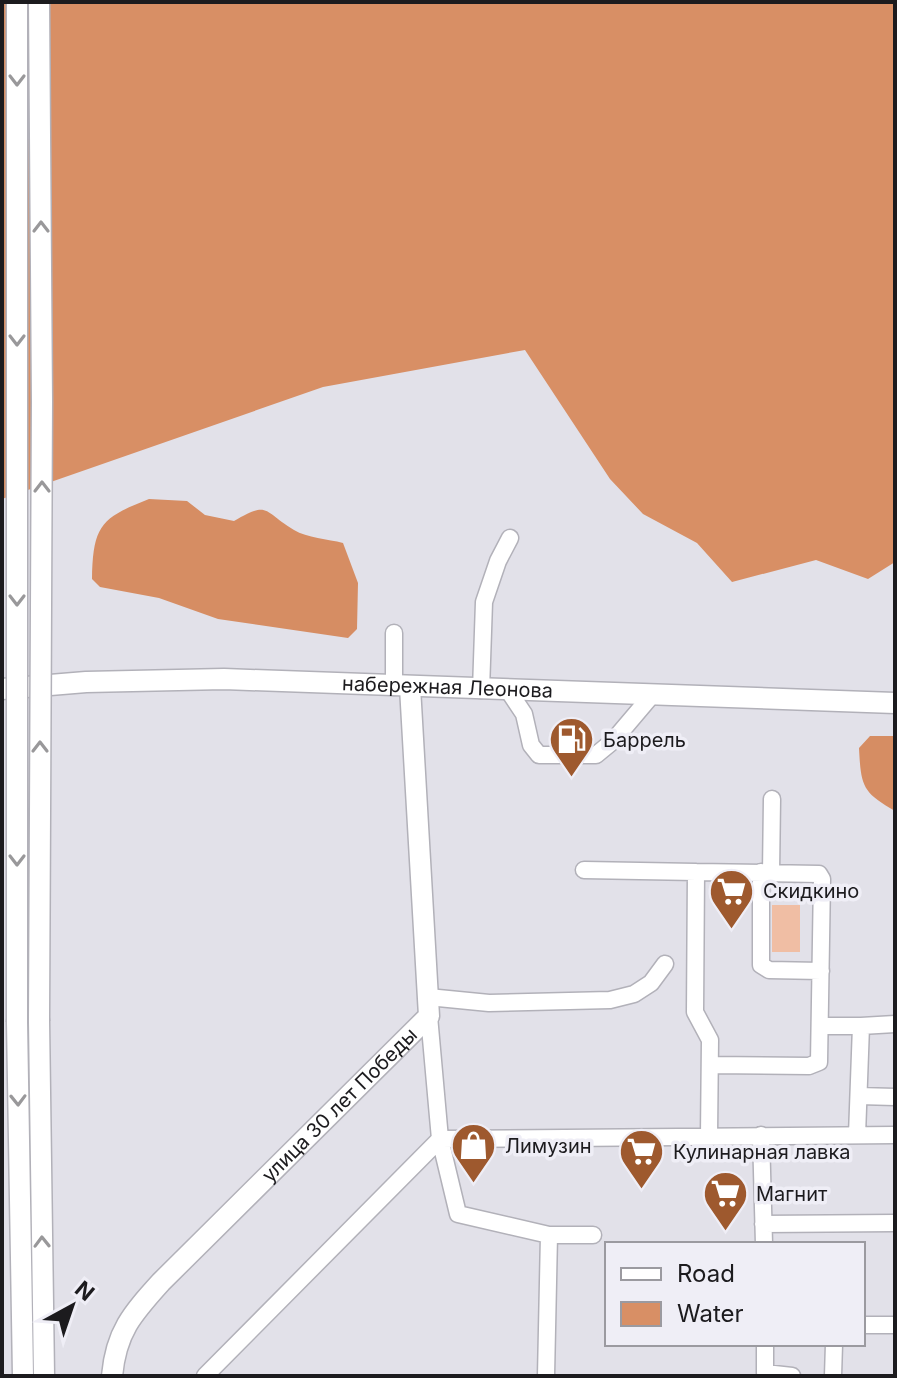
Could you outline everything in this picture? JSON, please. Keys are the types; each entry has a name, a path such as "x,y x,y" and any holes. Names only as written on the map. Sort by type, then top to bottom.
{"main road":[{"path":"17,2 17,1022 23,1376"},
{"path":"39,2 42,401 39,1021 44,1376"},
{"name":"набережная Леонова","path":"2,689 86,682 224,679 895,703"},
{"path":"402,687 428,1006"},
{"name":"улица 30 лет Победы","path":"112,1376 120,1333 132,1315 428,1006"}],"street":[{"path":"481,690 484,602 498,561 510,538"},
{"path":"394,633 402,687"},
{"path":"508,690 524,714 531,745 539,755 596,755 613,741 652,695"},
{"path":"772,799 761,965 769,970 821,971"},
{"path":"584,870 815,873 821,876 821,1026 820,1056 815,1065 710,1065"},
{"path":"696,872 695,1012 700,1025 709,1035 709,1135"},
{"path":"593,1235 549,1235 458,1214 440,1139 428,1006 610,1000 634,994 651,983 665,964"},
{"path":"821,1026 895,1024"},
{"path":"857,1135 861,1026"},
{"path":"859,1096 895,1097"},
{"path":"761,1135 764,1242"},
{"path":"205,1376 440,1139 895,1135"},
{"path":"763,1224 895,1223"},
{"path":"546,1376 549,1235"},
{"path":"865,1325 895,1325"},
{"path":"765,1346 765,1375 792,1376"},
{"path":"833,1376 834,1346"}],"shaded area":[{"path":"149,499 187,501 205,515 234,521 254,511 266,511 299,533 343,543 358,583 357,629 348,638 218,619 159,598 100,587 92,579 95,546 103,526 120,512"},
{"path":"870,736 895,736 895,811 865,787 859,748"},
{"path":"772,905 800,905 800,952 772,952"}],"water":[{"path":"2,2 895,2 895,562 868,579 816,560 732,582 697,543 643,514 610,479 525,350 323,387 2,499"}],"place":[{"name":"Баррель","path":"572,779"},
{"name":"Скидкино","path":"732,930"},
{"name":"Лимузин","path":"474,1185"},
{"name":"Кулинарная лавка","path":"642,1191"},
{"name":"Магнит","path":"725,1233"}]}
